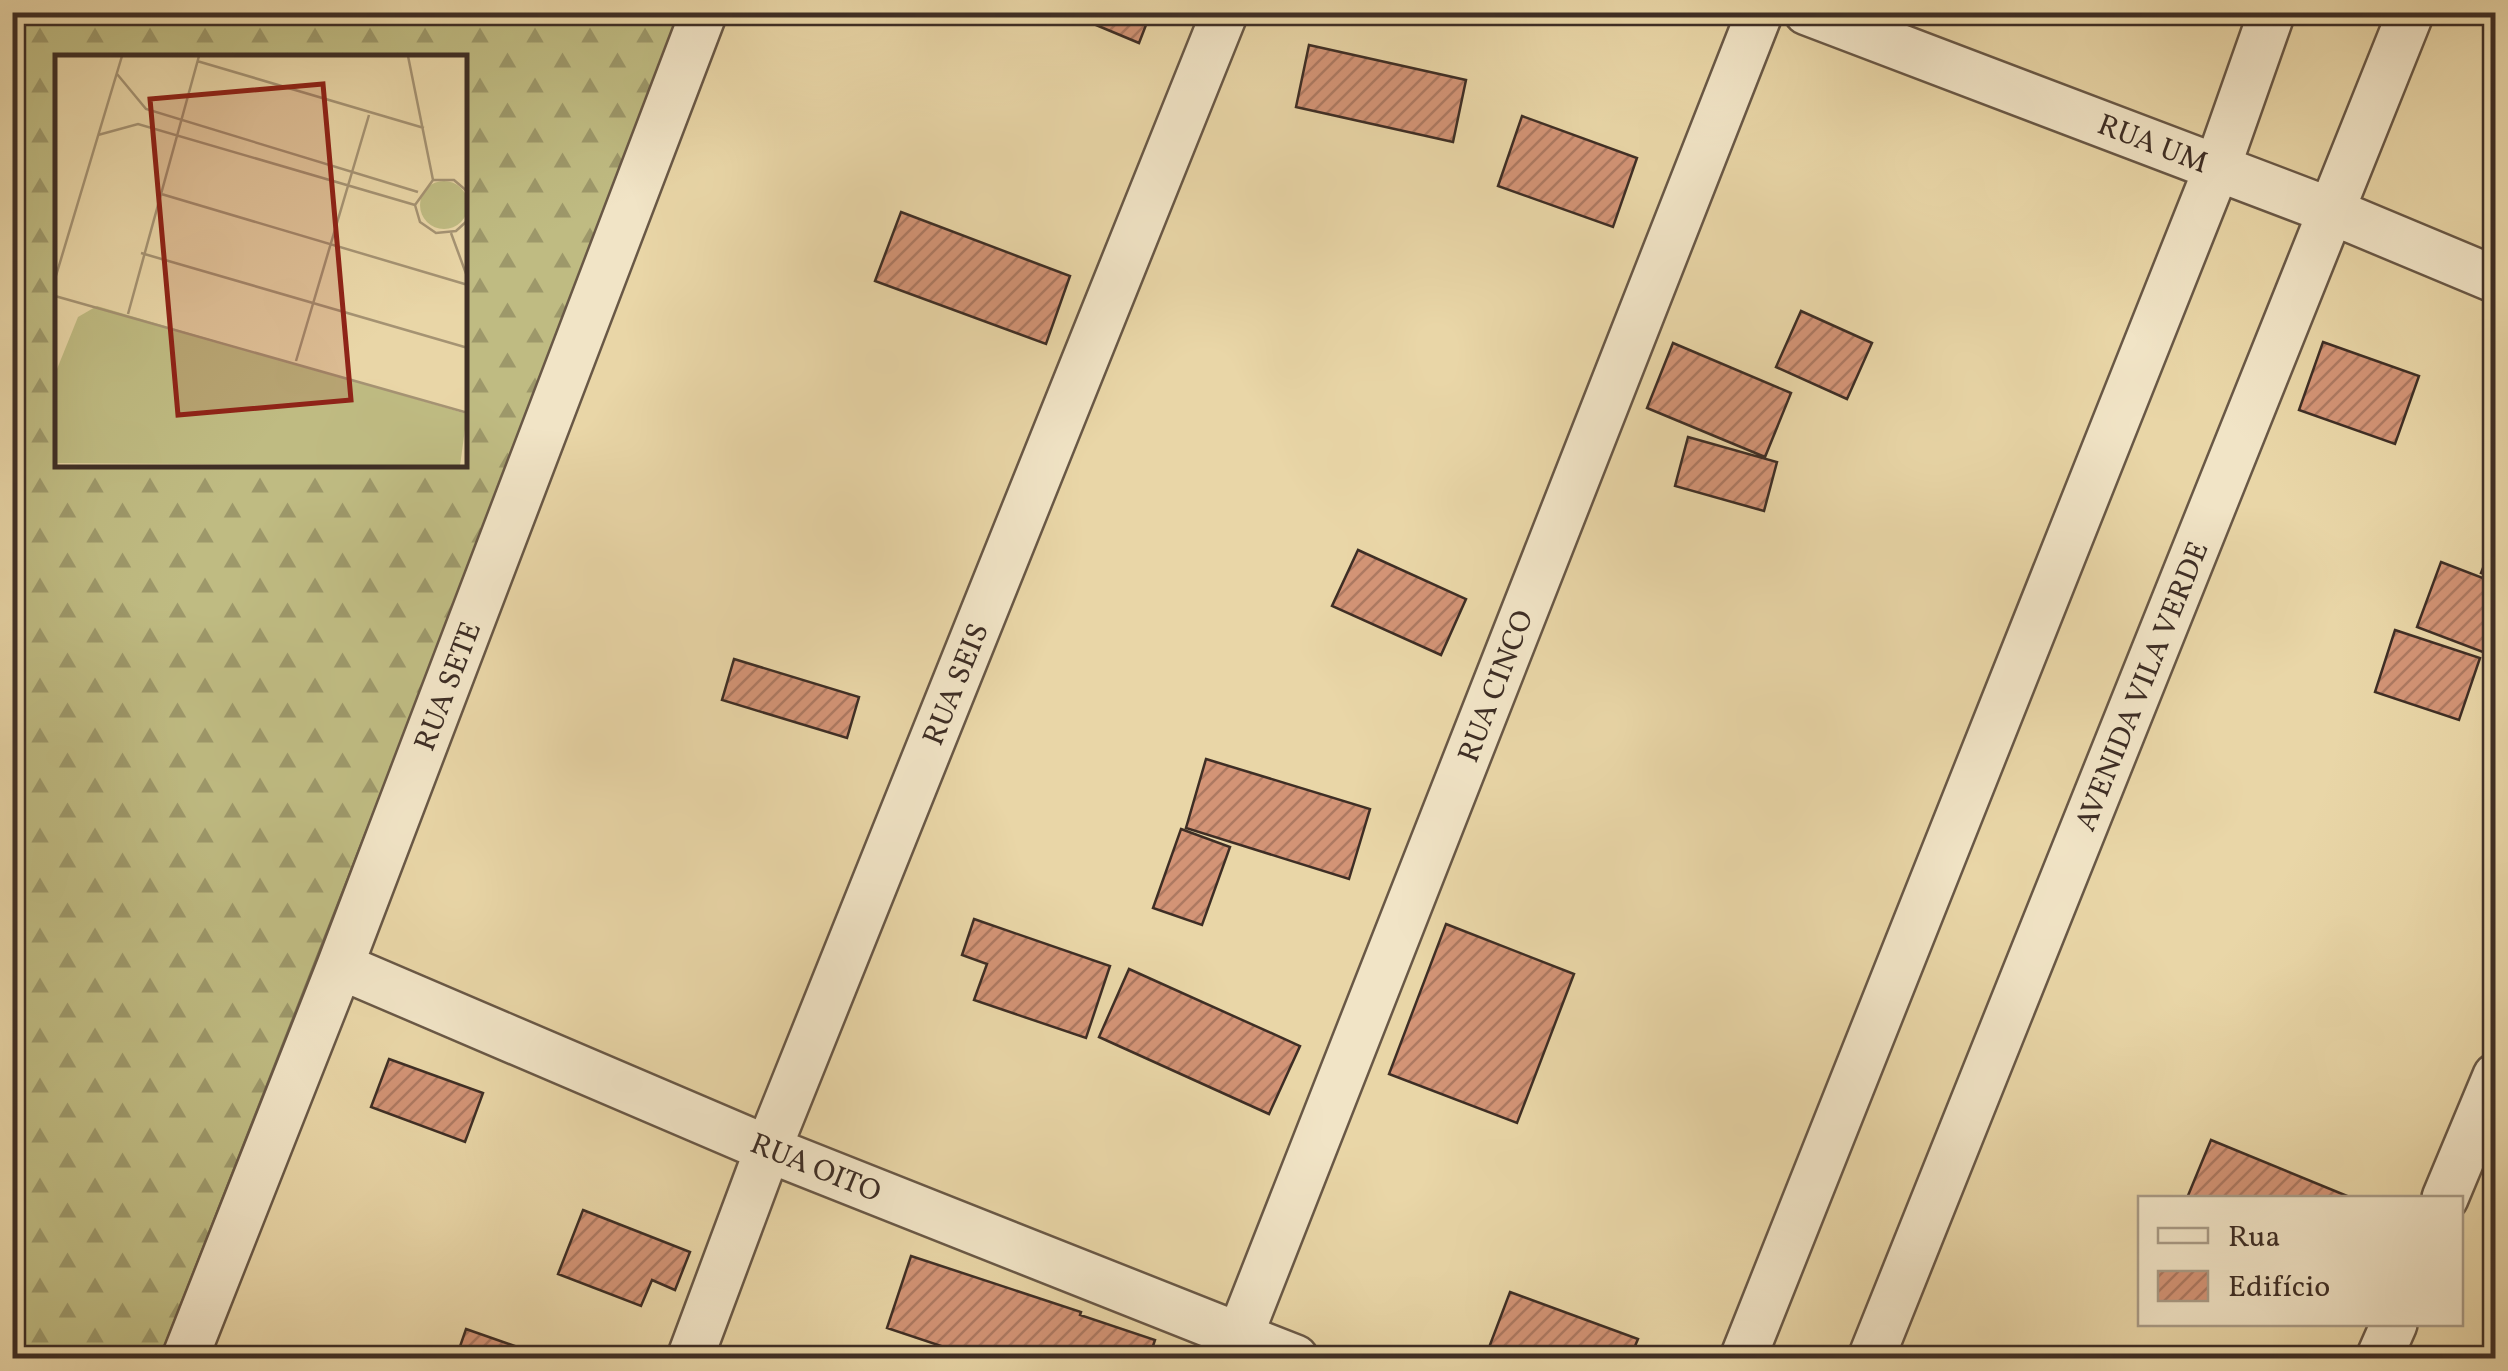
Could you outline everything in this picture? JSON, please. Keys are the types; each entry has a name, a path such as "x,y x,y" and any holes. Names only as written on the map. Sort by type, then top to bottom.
{"street":[{"name":"RUA SETE","path":"185,1358 340,966 704,12"},
{"name":"RUA SEIS","path":"690,1358 768,1148 1224,12"},
{"name":"RUA CINCO","path":"1235,1348 1760,12"},
{"name":"RUA UM","path":"1807,12 2331,212 2496,280"},
{"path":"1743,1358 2217,168 2272,12"},
{"name":"AVENIDA VILA VERDE","path":"1871,1358 2411,12"},
{"name":"RUA OITO","path":"340,966 1235,1348 1295,1358"},
{"path":"2446,1196 2496,1076"},
{"path":"2379,1358 2393,1326"}],"green space":[{"path":"12,13 687,13 160,1358 13,1358"}],"building":[{"path":"1065,12 1151,12 1139,43"},
{"path":"1309,45 1466,80 1453,142 1296,107"},
{"path":"1522,116 1637,158 1613,227 1498,186"},
{"path":"901,212 1070,276 1046,344 875,281"},
{"path":"1801,311 1872,343 1847,399 1776,367"},
{"path":"2323,342 2419,376 2395,444 2299,410"},
{"path":"1673,343 1791,393 1765,457 1647,408"},
{"path":"1688,437 1777,462 1764,511 1675,486"},
{"path":"2496,535 2496,578 2481,573"},
{"path":"1358,550 1466,599 1441,655 1332,606"},
{"path":"2441,562 2496,583 2496,657 2417,627"},
{"path":"2395,630 2480,658 2459,720 2375,692"},
{"path":"734,659 859,697 847,738 722,700"},
{"path":"1206,759 1370,809 1349,879 1186,828"},
{"path":"1181,829 1230,847 1202,925 1153,908"},
{"path":"974,919 1110,966 1086,1038 974,1000 987,964 962,955"},
{"path":"1446,924 1574,974 1517,1123 1389,1074"},
{"path":"1129,969 1300,1046 1269,1114 1099,1037"},
{"path":"389,1059 483,1093 465,1142 371,1107"},
{"path":"2211,1140 2347,1196 2188,1196"},
{"path":"583,1210 690,1252 675,1290 652,1280 641,1306 558,1274"},
{"path":"911,1256 1155,1340 1149,1358 977,1358 887,1328"},
{"path":"1510,1292 1638,1339 1630,1358 1485,1358"},
{"path":"466,1329 549,1358 456,1358"}]}
